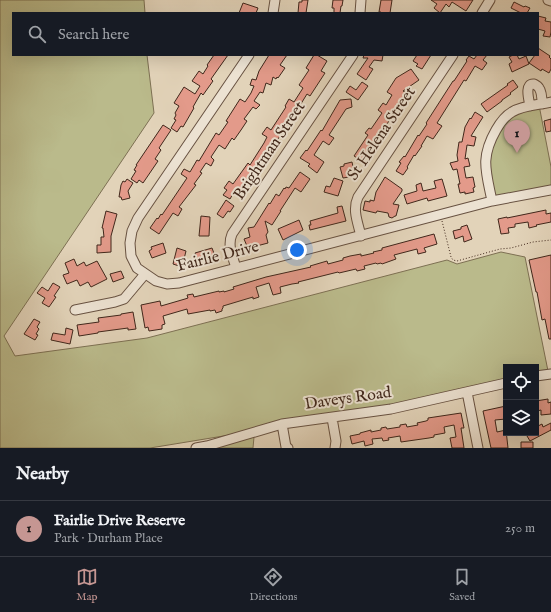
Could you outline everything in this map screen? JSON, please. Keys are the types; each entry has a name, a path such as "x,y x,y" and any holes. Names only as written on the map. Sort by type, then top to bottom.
{"street":[{"path":"273,12 275,0"},
{"path":"360,12 361,0"},
{"path":"483,12 490,0"},
{"name":"Fairlie Drive","path":"247,56 138,218 132,231 130,243 131,256 137,268 156,281 167,284 179,283 492,201 551,190"},
{"name":"Brightman Street","path":"236,268 230,245 232,234 352,56"},
{"name":"St Helena Street","path":"360,236 355,212 355,202 452,56"},
{"path":"492,201 485,166 487,149 491,139 500,123 513,111 547,103 540,88 533,84 528,88 530,106"},
{"path":"75,310 124,299 144,274"},
{"path":"539,376 551,374"},
{"name":"Daveys Road","path":"196,448 282,424 391,409 503,384"},
{"path":"467,392 478,448"},
{"path":"332,418 336,441 335,448"},
{"path":"282,424 286,447 288,448"}],"path":[{"path":"440,215 451,257 453,260 457,261 500,249 551,240"}],"green space":[{"path":"0,0 144,0 145,12 12,12 12,56 147,56 154,113 4,336 15,356 147,338 447,260 457,264 501,252 525,257 548,371 539,373 539,364 503,364 503,382 395,408 150,448 0,448"},
{"path":"539,105 551,167 551,190 492,201 485,158 506,116"},
{"path":"254,437 253,448 209,448"}],"building":[{"path":"302,0 308,0 306,12 298,12 299,2 302,2"},
{"path":"333,0 343,0 340,12 334,12 334,8 332,8"},
{"path":"381,0 392,0 390,12 379,12"},
{"path":"431,0 473,0 466,11 452,2 449,7 446,4 441,12 439,12 434,8 437,4"},
{"path":"514,2 530,8 528,12 519,12 511,8"},
{"path":"243,3 258,8 256,12 239,12"},
{"path":"539,16 546,18 545,21 551,22 550,37 543,36 545,31 539,29"},
{"path":"539,49 550,56 551,69 549,73 542,69 541,71 529,63 534,56 539,56"},
{"path":"213,56 227,56 211,79 213,81 203,95 201,93 183,127 181,126 177,132 171,128 176,120 174,119 176,115 175,113 179,106 174,103 184,87 195,94 200,86 192,81 199,71 203,74 208,66 207,65"},
{"path":"268,56 286,56 280,65 285,68 278,78 277,77 276,79 273,77 271,85 266,83 263,93 260,92 254,101 260,105 256,109 253,107 244,119 247,121 241,130 234,140 232,138 225,149 219,145 211,157 214,160 211,166 206,163 200,172 202,173 194,184 196,185 179,207 182,209 178,216 173,213 159,234 150,228 157,218 158,219 161,214 162,215 187,178 181,174 184,169 190,172 197,160 199,161 216,133 219,135 228,122 226,121 240,99 245,102 254,86 250,85 252,79 256,80 259,71"},
{"path":"313,56 319,56 327,61 321,71 325,73 310,96 307,94 300,107 296,113 295,112 270,151 272,152 261,168 259,167 240,196 234,192 230,199 223,195 227,190 224,188 229,181 233,184 248,163 250,165 267,137 262,134 267,127 271,130 286,107 285,106 289,99 294,102 303,88 299,85 309,70 306,68"},
{"path":"364,56 383,56 382,61 374,60 369,67 373,69 366,80 357,74 368,58 363,58"},
{"path":"416,56 430,56 422,69 416,66 418,64 413,61"},
{"path":"469,56 474,59 476,56 486,56 483,60 487,63 482,70 475,66 466,81 464,80 437,123 442,126 433,139 427,136 403,175 396,171 401,163 399,162 404,156 405,157 418,135 419,136 427,124 426,123 467,61 466,60"},
{"path":"518,56 519,59 526,56 529,64 512,72 509,64 512,62 509,57"},
{"path":"411,69 419,80 403,91 408,94 396,111 397,112 393,119 391,118 362,161 354,156 368,135 365,133 369,128 371,129 382,113 378,110 383,103 386,105 392,95 387,92 396,78"},
{"path":"513,80 518,87 487,112 481,104"},
{"path":"362,82 368,86 358,100 346,92 350,86 356,90"},
{"path":"351,99 352,107 346,109 329,135 334,138 329,145 323,141 314,155 324,162 317,173 308,166 310,164 300,158 306,150 307,151 321,130 322,131 340,100"},
{"path":"475,112 483,117 471,136 476,137 474,146 467,145 465,159 468,158 470,166 464,167 466,178 473,177 475,187 473,188 474,192 465,194 465,192 460,193 457,169 453,170 450,163 458,161 457,155 459,142 462,142 465,127"},
{"path":"551,119 551,131 546,132 544,121"},
{"path":"163,125 171,130 159,148 161,150 155,159 158,161 143,183 139,180 137,183 131,179 136,171 134,170 136,165"},
{"path":"352,162 355,176 343,178 340,167 344,166 344,164"},
{"path":"300,172 310,179 301,192 295,188 272,225 265,221 268,232 266,235 268,243 249,248 244,239 250,237 248,228 254,227 276,194 279,196 284,188 289,188"},
{"path":"385,177 402,189 393,204 399,205 396,216 392,218 389,217 388,213 377,211 376,213 363,210 365,201 374,201 376,192"},
{"path":"334,178 343,181 338,196 324,192 326,186 330,187"},
{"path":"127,179 133,183 128,191 130,198 122,200 121,197 119,197 121,185 123,181 125,182"},
{"path":"442,179 447,196 428,201 427,198 407,204 404,195 417,191 416,185 421,183 423,191 436,188 434,181"},
{"path":"226,200 234,206 223,218 217,214"},
{"path":"342,206 346,221 310,230 310,221 338,213 337,207"},
{"path":"546,210 546,214 551,213 551,222 529,228 528,222 515,224 515,227 508,228 509,233 501,234 498,219"},
{"path":"106,211 117,214 111,236 111,252 97,253 97,245 101,245 101,237 104,237 102,228"},
{"path":"201,216 210,217 209,236 199,236"},
{"path":"299,220 303,230 283,240 278,229"},
{"path":"467,225 472,239 464,242 463,236 455,239 453,231 461,229 461,227"},
{"path":"434,234 437,244 424,248 426,252 418,254 417,249 394,255 396,259 382,264 376,263 364,266 365,269 338,272 280,287 281,293 273,295 269,283 256,287 259,297 253,299 253,297 223,306 222,311 216,313 215,310 210,310 188,314 187,309 163,316 165,324 162,325 162,329 149,331 148,327 145,328 141,305 160,301 161,306 188,298 187,295 193,294 194,297 219,291 224,292 234,289 233,287 266,277 311,267 310,266 327,261 328,264 343,260 343,258 350,256 361,254 361,256 374,253 373,252 382,250 382,248"},
{"path":"163,243 166,253 152,258 149,251 152,249 151,247"},
{"path":"177,248 186,251 182,267 173,264"},
{"path":"212,248 215,256 198,262 195,253"},
{"path":"551,255 551,339 549,339 545,319 542,320 529,260"},
{"path":"74,259 77,266 84,262 86,266 97,261 107,279 91,287 88,282 80,286 77,280 67,284 63,275 69,273 65,263"},
{"path":"121,271 124,278 113,282 110,274"},
{"path":"53,283 60,287 54,296 56,297 49,307 42,303 45,298 37,293 42,287 48,291"},
{"path":"133,312 136,329 128,330 128,328 79,336 77,325 99,322 98,318"},
{"path":"34,319 40,322 37,327 39,329 36,334 38,335 35,340 24,334"},
{"path":"66,328 73,330 70,344 51,340 53,333 65,335"},
{"path":"548,399 548,403 551,402 551,414 541,415 541,410 539,410 539,400"},
{"path":"503,407 503,419 495,420 497,432 503,431 503,436 507,436 508,448 491,448 483,411"},
{"path":"461,413 464,428 461,428 464,448 452,448 450,438 456,437 454,425 444,427 445,433 434,435 434,437 401,442 400,436 388,438 389,440 383,441 382,438 372,439 373,444 365,446 364,441 352,444 350,436 371,430 371,432 381,430 381,428 386,427 387,429 400,427 400,425 406,424 407,427 418,425 417,423 426,421 428,418"},
{"path":"551,423 551,430 530,441 527,436 539,436 539,426 542,424 543,427"},
{"path":"521,442 533,442 533,448 521,448"}],"place":[{"name":"Fairlie Drive Reserve","path":"517,153"}]}
